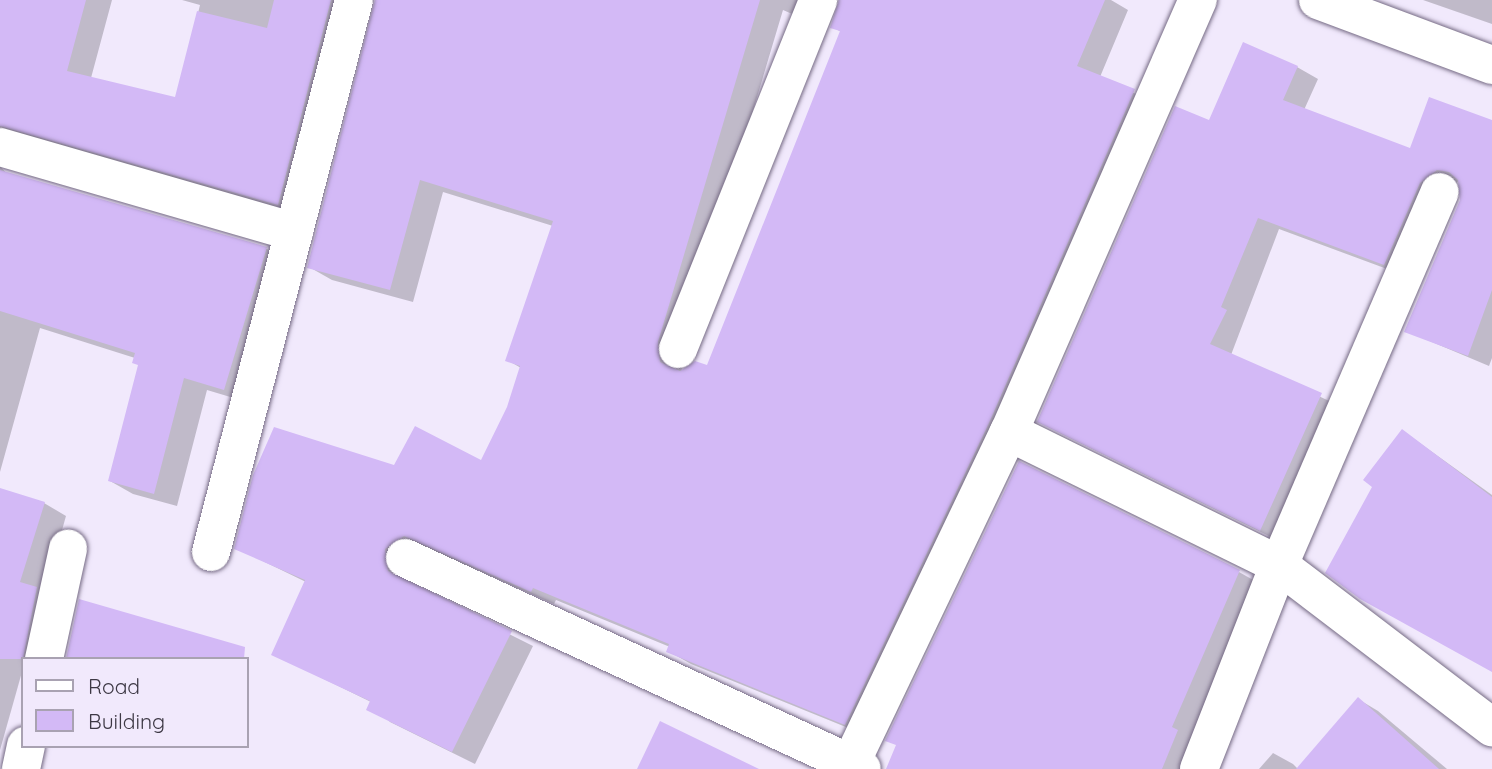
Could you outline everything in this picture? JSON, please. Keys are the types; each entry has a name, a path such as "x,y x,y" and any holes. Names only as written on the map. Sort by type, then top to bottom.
{"street":[{"path":"211,552 354,0"},
{"path":"678,349 818,0"},
{"path":"405,558 854,767 1009,432 1198,0"},
{"path":"1318,0 1492,65"},
{"path":"0,147 294,232"},
{"path":"1199,769 1279,565 1440,192"},
{"path":"1009,432 1279,565 1492,727"},
{"path":"44,657 68,549"},
{"path":"21,769 26,748"}],"building":[{"path":"0,0 86,0 67,71 175,97 197,11 267,28 274,0 331,0 278,205 0,126"},
{"path":"375,0 760,0 658,342 660,362 680,371 695,361 707,365 840,31 830,28 839,0 1105,0 1077,66 1135,89 989,423 845,725 666,652 669,644 533,588 531,592 404,536 385,549 388,571 512,631 452,752 366,710 370,701 271,655 305,580 234,549 253,475 274,427 394,465 415,426 481,460 507,407 520,366 505,361 553,221 420,180 390,290 307,268"},
{"path":"1243,42 1298,66 1283,100 1410,148 1429,97 1492,120 1492,290 1468,356 1404,332 1460,200 1458,180 1449,172 1437,170 1420,183 1384,265 1258,218 1221,307 1227,310 1210,344 1322,393 1260,531 1037,422 1175,106 1209,120"},
{"path":"0,170 267,247 224,390 184,378 154,494 108,481 138,365 132,363 135,353 0,311"},
{"path":"1402,429 1492,497 1492,672 1360,599 1325,573 1372,487 1363,480"},
{"path":"1019,461 1240,570 1172,727 1178,730 1162,769 886,769 896,745 885,741"},
{"path":"0,488 45,502 20,582 37,587 23,657 0,659"},
{"path":"79,599 245,647 244,657 66,657"},
{"path":"1358,697 1439,769 1296,769"},
{"path":"660,721 759,769 637,769"}]}
